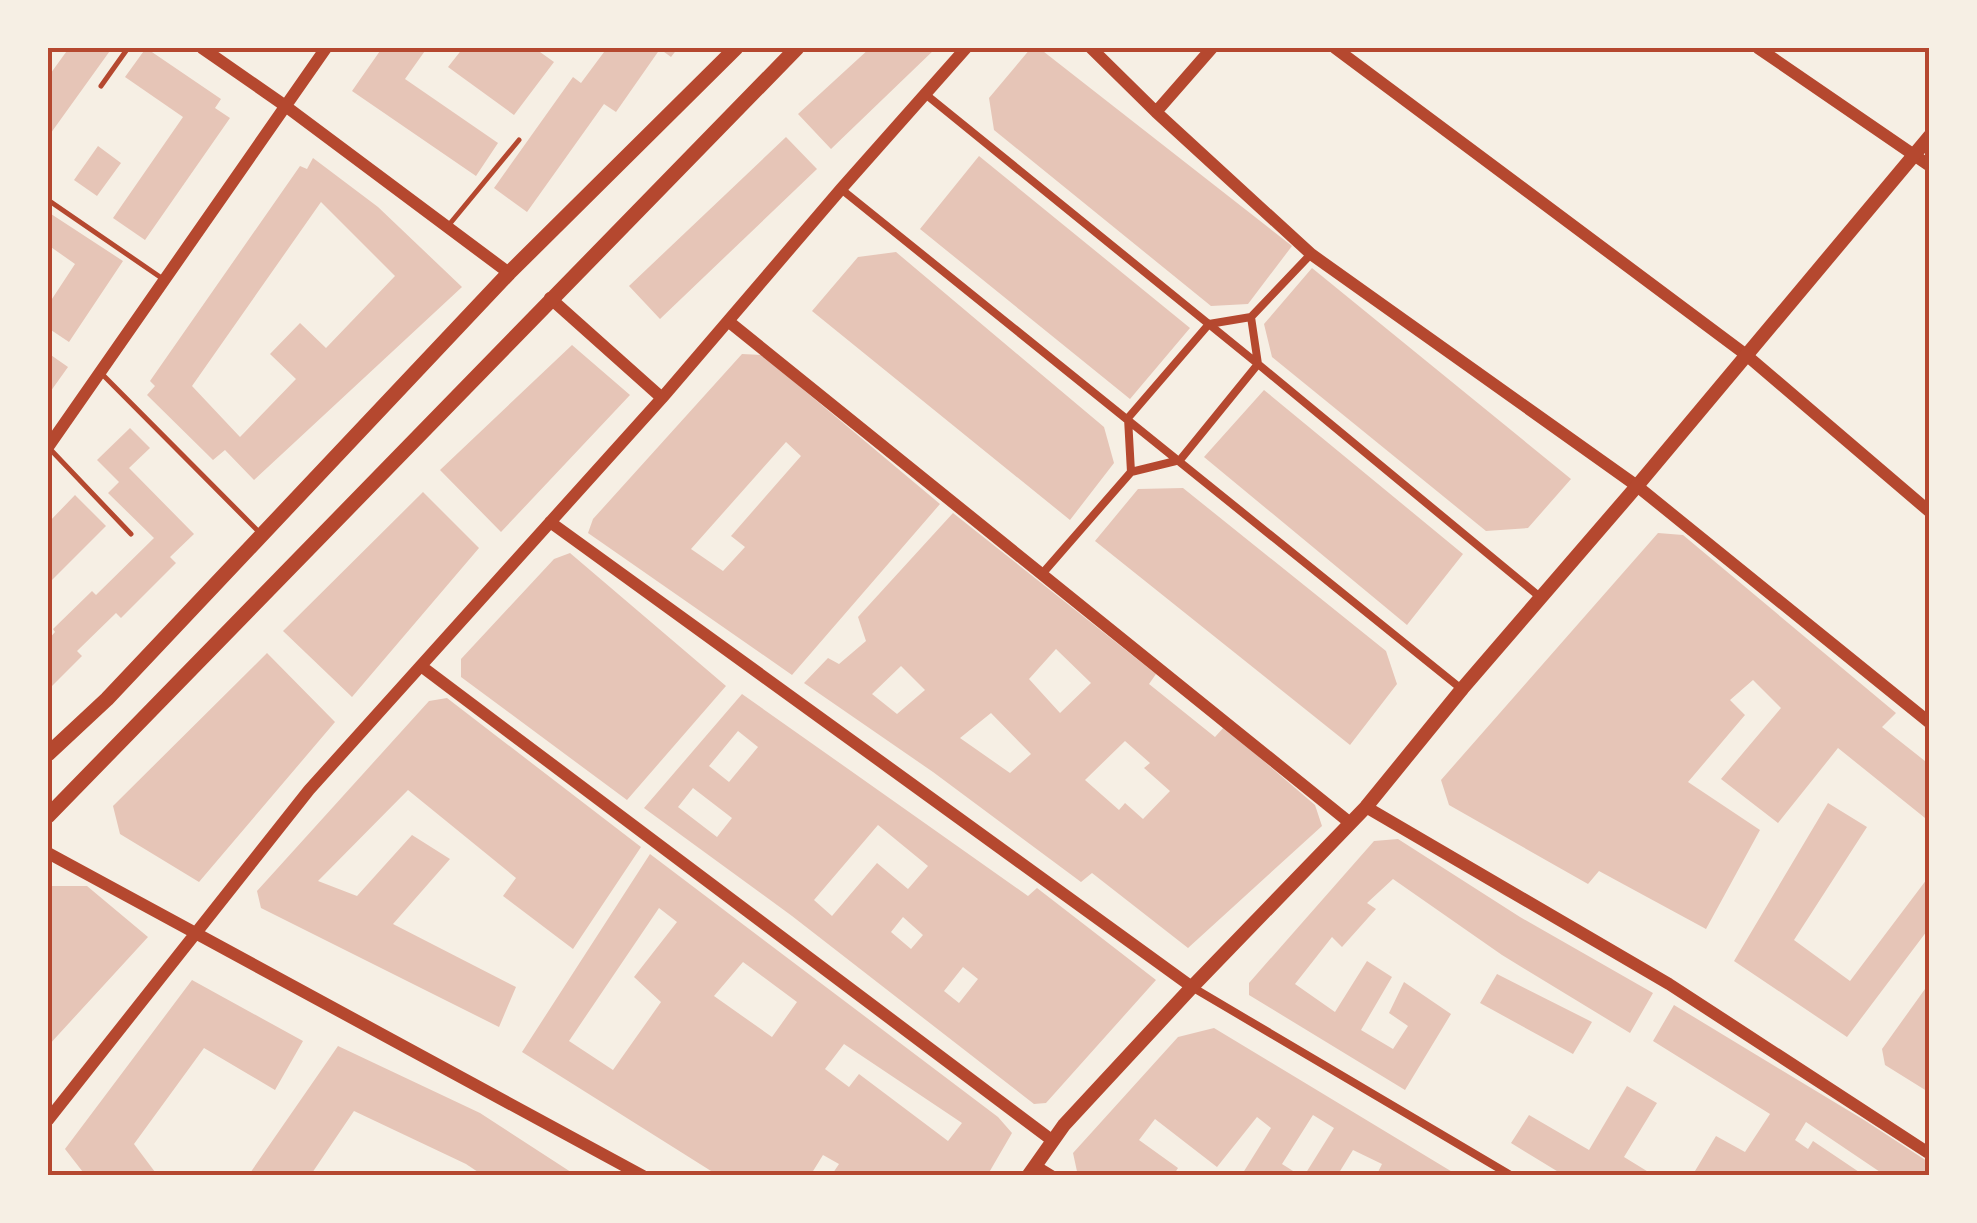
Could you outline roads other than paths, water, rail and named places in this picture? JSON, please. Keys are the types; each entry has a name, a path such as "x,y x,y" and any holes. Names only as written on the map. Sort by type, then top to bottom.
{"highway":[{"path":"48,754 107,699 509,274 736,48"},
{"path":"48,816 796,48"}],"main road":[{"path":"1032,1170 1064,1125 1366,807 1930,136"}],"street":[{"path":"202,48 509,274"},
{"path":"48,447 326,48"},
{"path":"48,1120 309,790 662,398 966,48"},
{"path":"1090,48 1312,254 1637,486 1930,724"},
{"path":"1156,112 1212,48"},
{"path":"1335,48 1746,354 1930,512"},
{"path":"1758,48 1930,166"},
{"path":"924,94 1543,598"},
{"path":"841,188 1464,691"},
{"path":"1131,472 1128,418 1209,324 1251,317 1312,254"},
{"path":"550,298 662,398"},
{"path":"1042,574 1131,472 1180,460 1258,364 1251,317"},
{"path":"728,320 1349,822"},
{"path":"550,522 1192,987 1512,1176"},
{"path":"421,666 1053,1141"},
{"path":"1366,807 1669,984 1930,1154"},
{"path":"48,853 643,1176"},
{"path":"1032,1170 1055,1176"}],"lane":[{"path":"102,86 128,48"},
{"path":"447,227 518,140"},
{"path":"48,200 164,280"},
{"path":"100,372 262,535"},
{"path":"48,447 131,534"}]}
